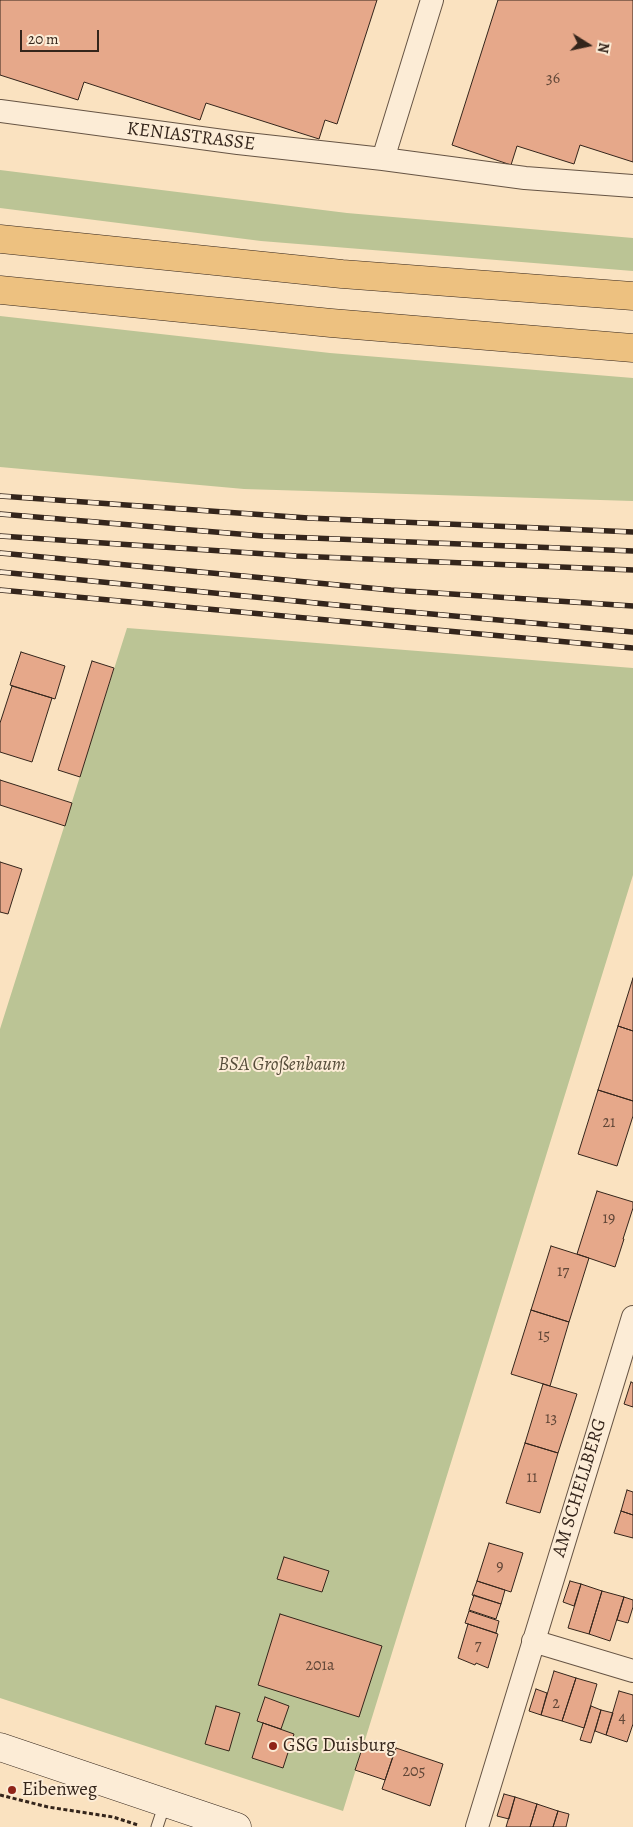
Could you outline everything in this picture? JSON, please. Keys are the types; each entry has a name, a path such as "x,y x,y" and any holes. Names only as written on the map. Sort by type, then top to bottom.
{"highway":[{"path":"0,239 342,274 633,296"},
{"path":"0,290 331,323 633,348"}],"main road":[{"path":"0,1747 161,1815 237,1827"}],"street":[{"path":"383,159 432,0"},
{"name":"KENIASTRASSE","path":"0,111 238,144 383,159 525,178 633,186"},
{"name":"AM SCHELLBERG","path":"477,1827 532,1640 631,1330"},
{"path":"532,1640 633,1671"}],"path":[{"path":"0,1795 48,1807 113,1816 144,1827"}],"green space":[{"path":"0,170 347,213 633,238 633,271 261,241 0,208"},
{"path":"0,316 330,353 633,378 633,501 244,489 0,467"},
{"name":"BSA Großenbaum","path":"127,628 633,668 633,875 343,1811 0,1698 0,1029"}],"building":[{"path":"0,0 377,0 337,124 325,120 319,139 206,103 200,120 84,82 78,100 0,75"},
{"path":"498,0 633,0 633,162 580,145 574,164 517,146 511,165 452,145"},
{"path":"21,652 65,666 55,699 10,685"},
{"path":"92,661 114,668 80,777 58,770"},
{"path":"12,686 52,698 32,762 0,752 0,723"},
{"path":"0,780 72,803 65,826 0,805"},
{"path":"0,862 22,869 8,914 0,912"},
{"path":"633,978 633,1031 618,1026"},
{"path":"618,1026 633,1031 633,1101 598,1090"},
{"path":"598,1090 633,1101 633,1116 617,1166 578,1154"},
{"path":"597,1191 633,1202 633,1208 615,1267 577,1254"},
{"path":"551,1246 589,1258 569,1322 531,1310"},
{"path":"531,1310 569,1322 550,1386 511,1374"},
{"path":"631,1382 633,1383 633,1407 624,1404"},
{"path":"543,1384 577,1394 558,1453 525,1443"},
{"path":"525,1443 558,1453 540,1513 506,1503"},
{"path":"627,1490 633,1492 633,1515 621,1511"},
{"path":"621,1511 633,1515 633,1538 614,1533"},
{"path":"489,1543 523,1553 511,1592 477,1581"},
{"path":"284,1557 329,1571 322,1592 277,1579"},
{"path":"477,1581 505,1590 501,1604 472,1595"},
{"path":"570,1581 581,1584 574,1606 563,1602"},
{"path":"581,1584 602,1591 589,1634 568,1628"},
{"path":"602,1591 624,1597 610,1641 589,1634"},
{"path":"474,1595 501,1604 496,1619 469,1610"},
{"path":"624,1597 633,1600 628,1623 617,1620"},
{"path":"469,1611 499,1621 496,1633 465,1623"},
{"path":"280,1614 382,1646 359,1717 258,1685"},
{"path":"468,1624 498,1634 488,1668 458,1658"},
{"path":"554,1671 576,1678 562,1721 541,1715"},
{"path":"576,1678 597,1684 584,1728 562,1721"},
{"path":"536,1689 547,1693 541,1715 529,1711"},
{"path":"619,1691 633,1695 633,1724 627,1742 606,1735"},
{"path":"265,1697 289,1706 281,1729 257,1721"},
{"path":"216,1706 240,1713 229,1751 205,1744"},
{"path":"591,1706 601,1710 591,1743 580,1740"},
{"path":"601,1710 613,1713 606,1735 595,1731"},
{"name":"GSG Duisburg","path":"263,1723 294,1734 283,1768 252,1758"},
{"path":"364,1743 394,1753 385,1780 355,1770"},
{"path":"396,1748 443,1764 430,1806 382,1789"},
{"path":"504,1794 515,1797 509,1819 497,1816"},
{"path":"515,1797 537,1804 530,1827 506,1827"},
{"path":"537,1804 558,1811 553,1827 530,1827"},
{"path":"558,1811 569,1814 566,1827 553,1827"}],"railway":[{"path":"0,496 308,518 633,532"},
{"path":"0,514 263,536 633,551"},
{"path":"0,536 296,556 633,570"},
{"path":"0,553 391,590 633,606"},
{"path":"0,572 633,632"},
{"path":"0,590 633,648"}],"place":[{"name":"GSG Duisburg","path":"273,1746"},
{"name":"Eibenweg","path":"12,1790"}]}
